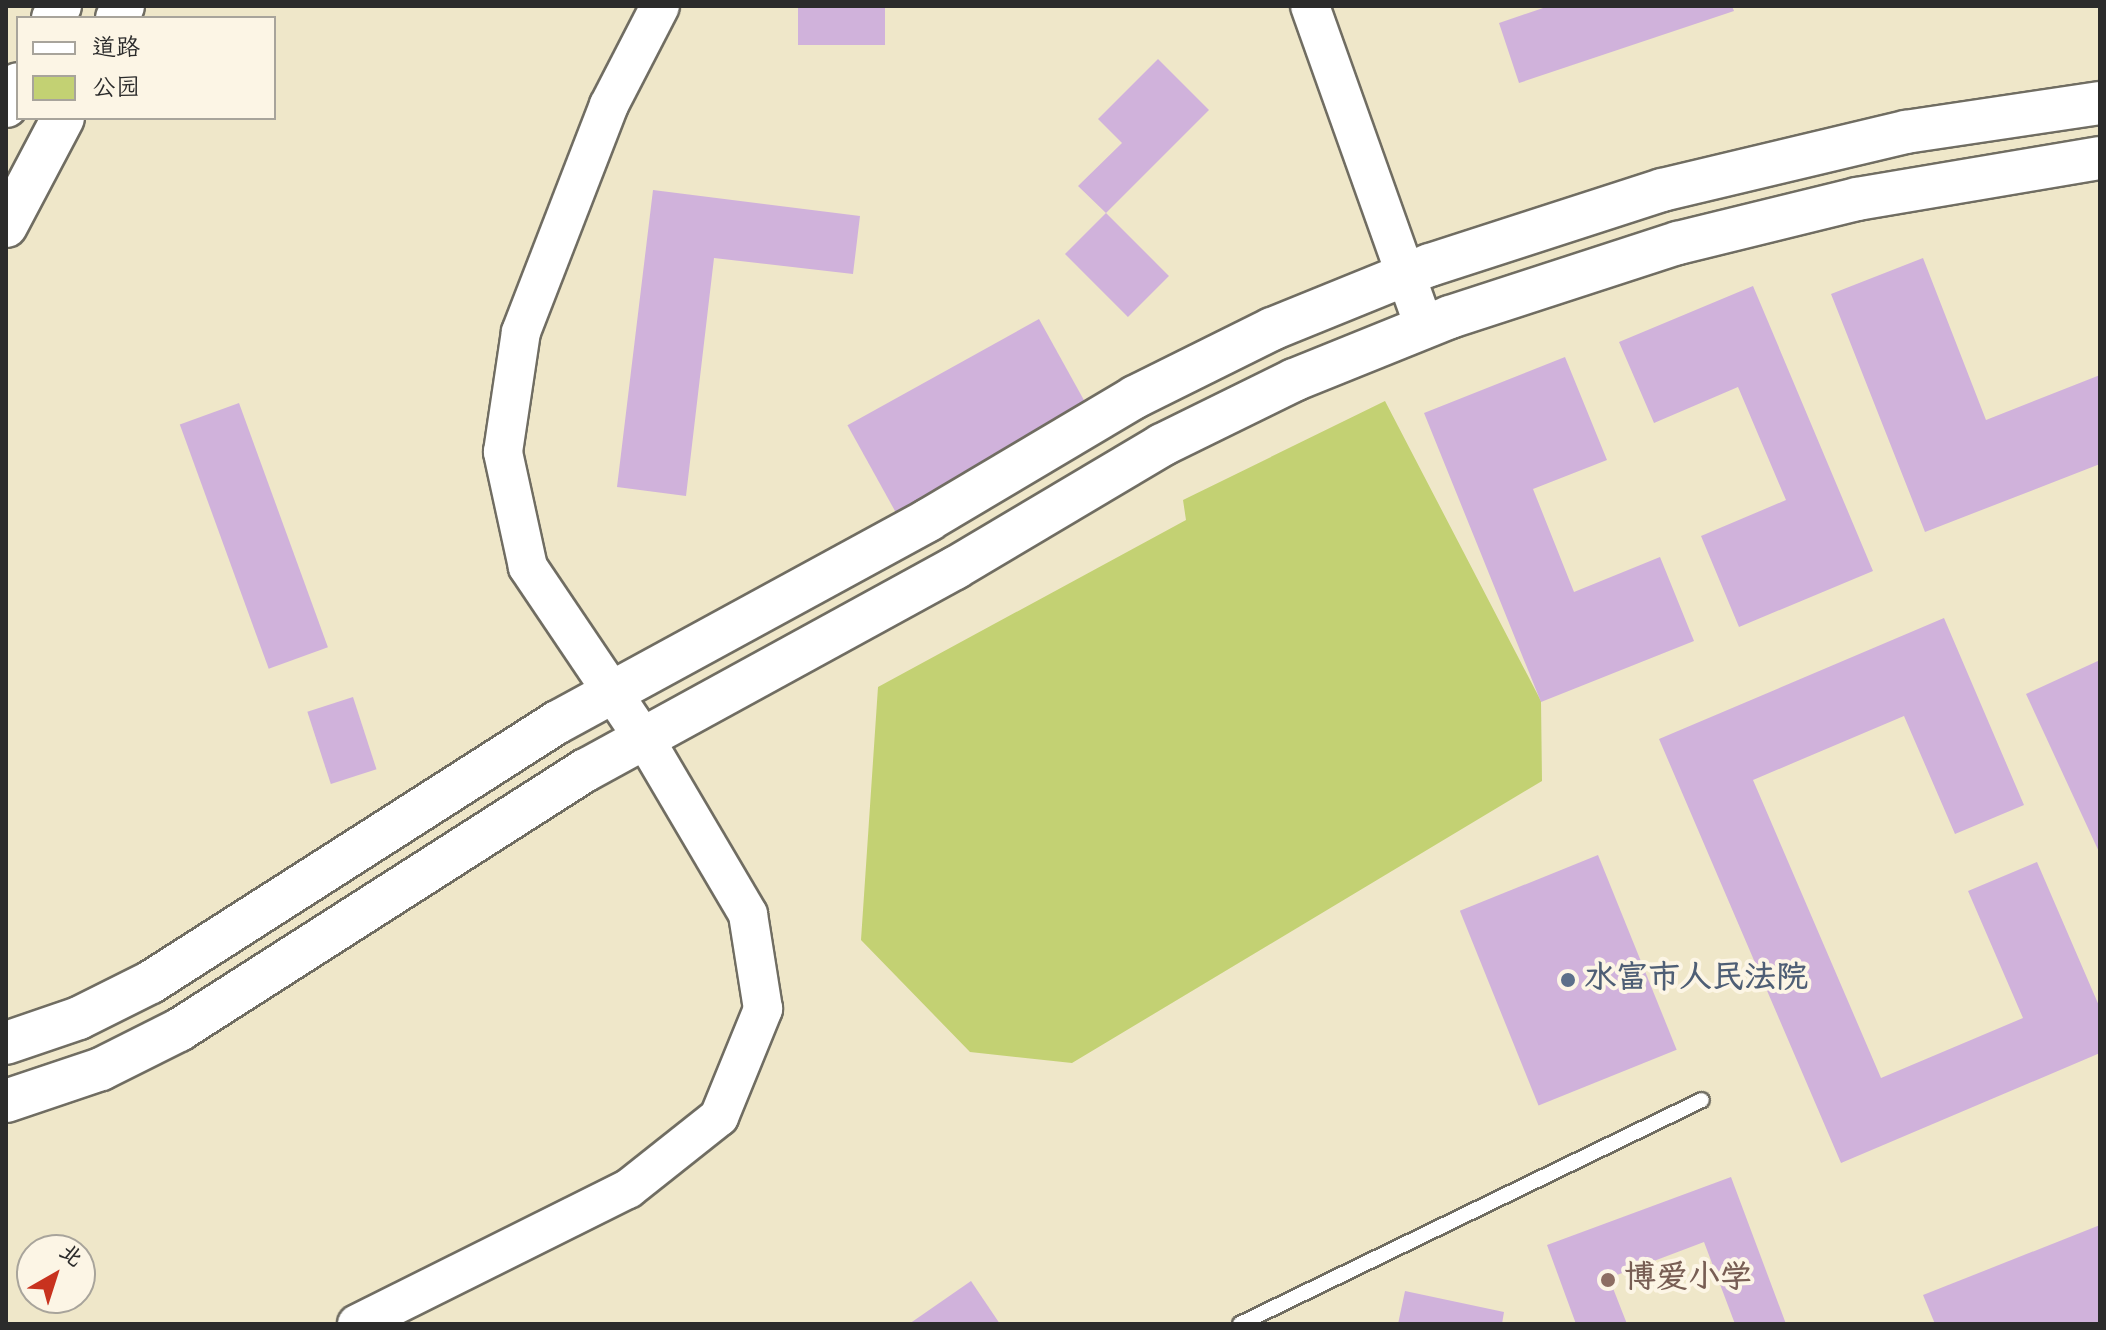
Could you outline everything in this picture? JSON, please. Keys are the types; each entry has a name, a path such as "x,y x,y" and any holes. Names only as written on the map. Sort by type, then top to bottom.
{"main road":[{"path":"6,106 16,88"},
{"path":"6,1043 79,1018 151,982 472,774 612,692 928,520 1178,374 1405,275 1603,207 1784,158 1966,121 2100,103"},
{"path":"6,226 62,120"},
{"path":"6,1101 90,1074 179,1030 456,849 643,738 955,568 1162,445 1294,380 1424,327 1619,261 1797,212 1976,176 2100,158"}],"street":[{"path":"357,1324 628,1189 719,1117 763,1009 748,914 643,738 528,567 503,452 521,332 609,105 660,6"},
{"path":"1310,6 1424,327"}],"lane":[{"path":"1240,1324 1702,1100"}],"green space":[{"path":"1385,401 1541,701 1542,781 1072,1063 970,1052 861,940 878,687 1186,520 1183,500"}],"building":[{"path":"798,6 885,6 885,45 798,45"},
{"path":"1549,6 1732,6 1734,11 1519,83 1499,23"},
{"path":"1158,59 1209,110 1106,213 1078,186 1122,143 1098,119"},
{"path":"653,190 860,216 853,274 714,258 686,496 617,487"},
{"path":"1106,213 1169,276 1128,317 1065,254"},
{"path":"1923,258 1986,420 2100,375 2100,464 1925,532 1831,294"},
{"path":"1753,286 1873,571 1739,627 1701,536 1786,500 1738,387 1654,423 1619,342"},
{"path":"1039,319 1088,408 897,514 847,425"},
{"path":"1565,357 1607,460 1533,489 1574,592 1660,557 1694,641 1541,702 1424,413"},
{"path":"239,403 328,647 269,669 180,425"},
{"path":"1944,618 2024,805 1955,834 1904,716 1753,780 1881,1078 2023,1018 1968,891 2037,862 2100,1008 2100,1053 1841,1163 1659,739"},
{"path":"2100,660 2100,854 2026,694"},
{"path":"353,697 376,769 331,784 307,712"},
{"name":"水富市人民法院","path":"1598,855 1677,1050 1539,1106 1460,911"},
{"path":"1731,1177 1786,1324 1735,1324 1704,1242 1609,1278 1627,1324 1576,1324 1547,1245"},
{"path":"2100,1225 2100,1324 1935,1324 1923,1295"},
{"path":"971,1281 1000,1324 909,1324"},
{"path":"1405,1291 1504,1312 1502,1324 1398,1324"}],"place":[{"name":"水富市人民法院","path":"1568,980"},
{"name":"博爱小学","path":"1608,1280"}]}
